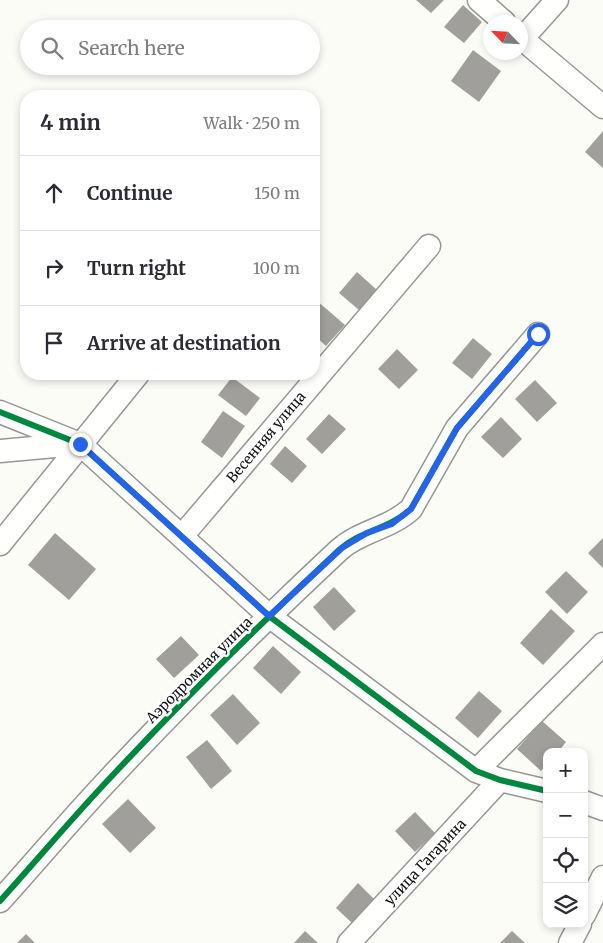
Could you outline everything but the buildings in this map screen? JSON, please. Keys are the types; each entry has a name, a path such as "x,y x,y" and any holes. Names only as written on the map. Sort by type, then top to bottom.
{"street":[{"path":"479,0 496,15"},
{"path":"528,31 557,0"},
{"path":"528,44 603,107"},
{"name":"Весенняя улица","path":"320,373 428,246"},
{"name":"Аэродромная улица","path":"0,901 110,777 269,616 342,548 367,533 392,524 411,509 457,428 538,334"},
{"path":"0,544 133,380"},
{"name":"Весенняя улица","path":"182,536 314,380"},
{"path":"0,412 80,444 269,616 476,771 500,780 543,791"},
{"path":"0,451 80,444"},
{"path":"476,771 603,644"},
{"name":"улица Гагарина","path":"349,943 500,780"},
{"path":"588,803 603,809"},
{"path":"588,907 603,877"},
{"path":"570,943 578,928"}],"cycle path":[{"path":"0,901 83,807 139,748 223,662 339,550 356,538 393,521 411,509 457,428 538,334"},
{"path":"0,412 80,444 269,616 476,771 500,780 543,790"}],"route":[{"path":"80,444 269,616 342,548 367,533 392,524 411,509 457,428 538,334"}]}
